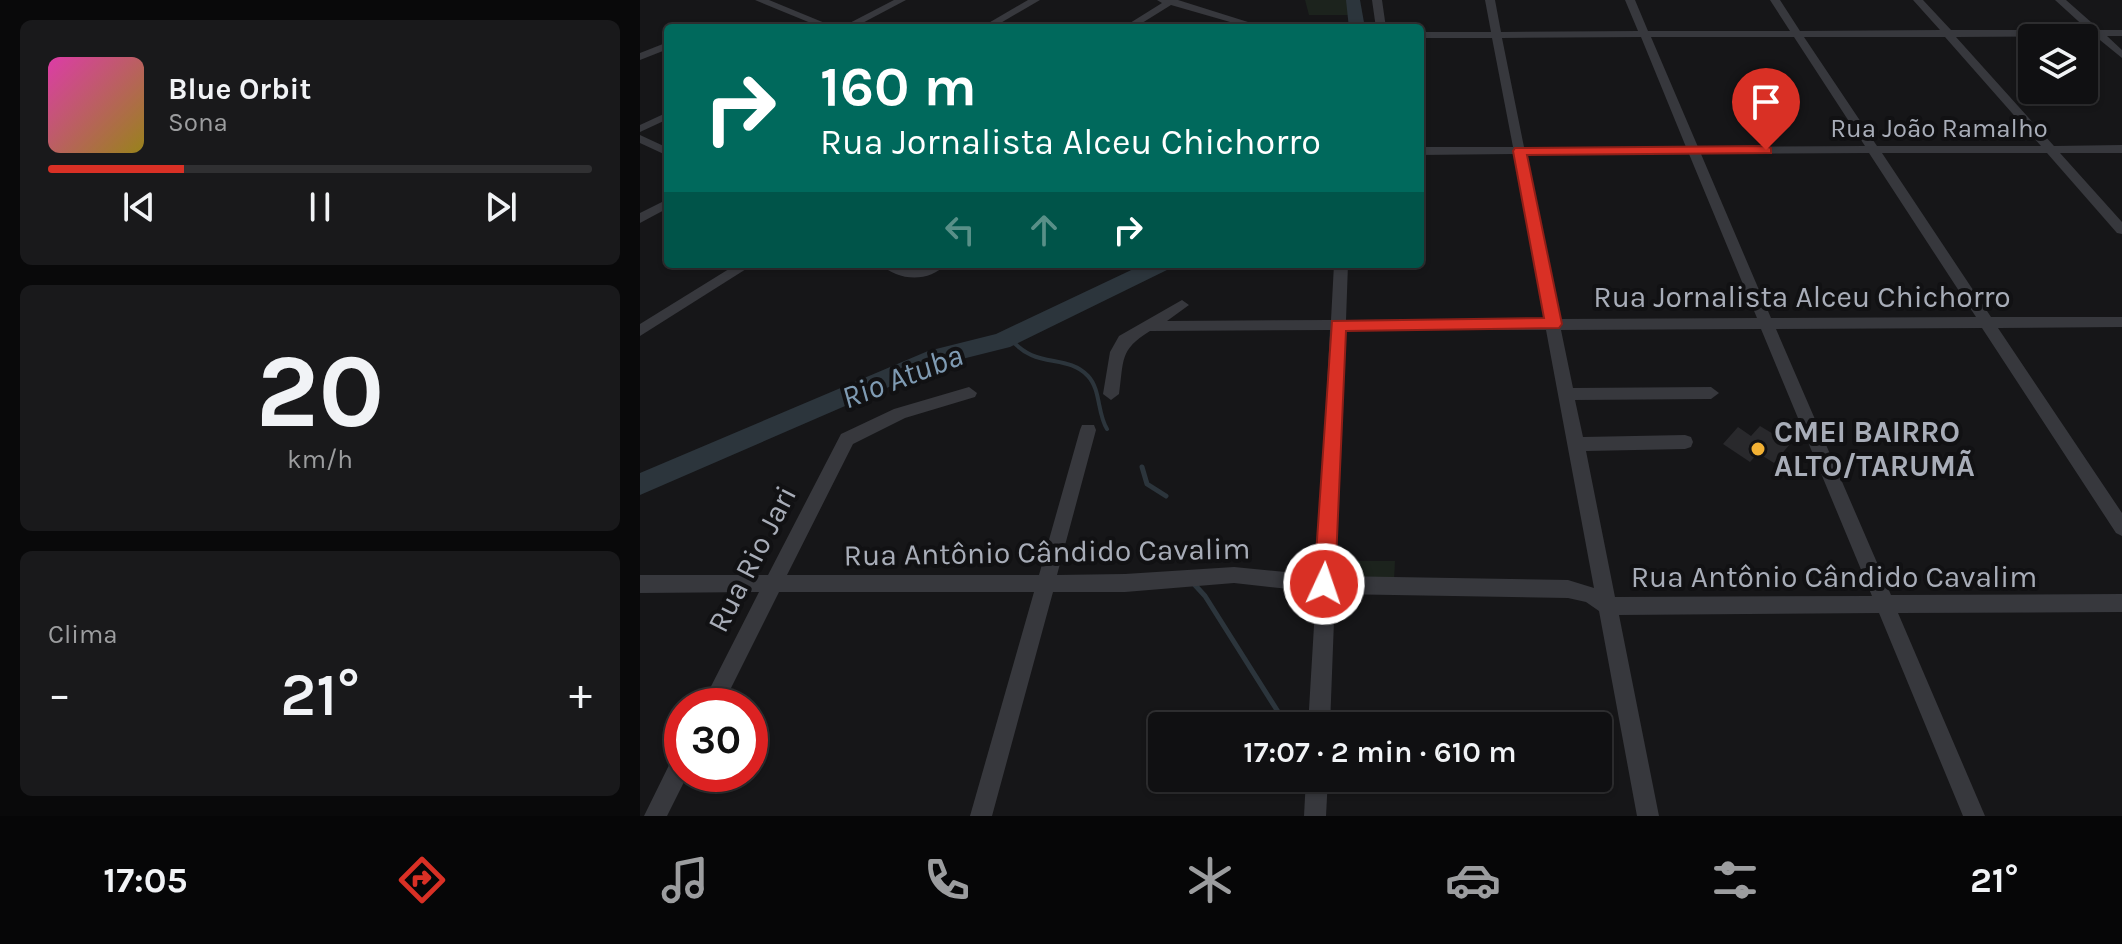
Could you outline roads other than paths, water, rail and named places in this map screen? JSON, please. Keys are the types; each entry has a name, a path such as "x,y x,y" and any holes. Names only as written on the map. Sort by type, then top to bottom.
{"street":[{"path":"853,24 901,0"},
{"path":"992,24 1035,0"},
{"path":"1377,0 1380,24"},
{"path":"1490,0 1648,816"},
{"path":"1630,0 1974,816"},
{"path":"1775,0 2122,528"},
{"path":"1918,0 2122,230"},
{"path":"2060,0 2087,24"},
{"path":"769,1 823,24"},
{"path":"1133,24 1168,1 1248,24"},
{"path":"1424,35 2018,33"},
{"path":"2098,33 2122,33"},
{"path":"2098,34 2122,55"},
{"path":"640,57 664,47"},
{"path":"640,129 664,117"},
{"path":"640,139 664,150"},
{"name":"Rua João Ramalho","path":"1424,151 2122,149"},
{"path":"640,219 664,205"},
{"path":"640,331 741,268"},
{"path":"895,268 908,275 924,275 934,268"},
{"path":"1319,712 1341,268"},
{"path":"1111,394 1121,346 1146,326 1182,305"},
{"name":"Rua Jornalista Alceu Chichorro","path":"1146,326 2122,322"},
{"name":"Rua Rio Jari","path":"720,688 847,439 878,422 969,393"},
{"path":"1567,394 1711,393"},
{"path":"981,816 1088,430"},
{"path":"1577,444 1685,442"},
{"name":"Rua Antônio Cândido Cavalim","path":"640,584 1125,583 1234,575 1324,584 1568,589 1591,595 1608,606 2122,603"},
{"path":"655,816 667,792"},
{"path":"1315,816 1316,792"}],"waterway":[{"name":"Rio Atuba","path":"1353,0 1356,24"},
{"name":"Rio Atuba","path":"640,484 936,357 1002,341 1154,268"},
{"path":"1010,338 1030,354 1070,365 1088,376 1095,388 1107,429"},
{"path":"1142,467 1147,484 1166,496"},
{"path":"1194,584 1205,596 1278,712"}],"place":[{"name":"CMEI BAIRRO ALTO/TARUMÃ","path":"1758,449"}]}
